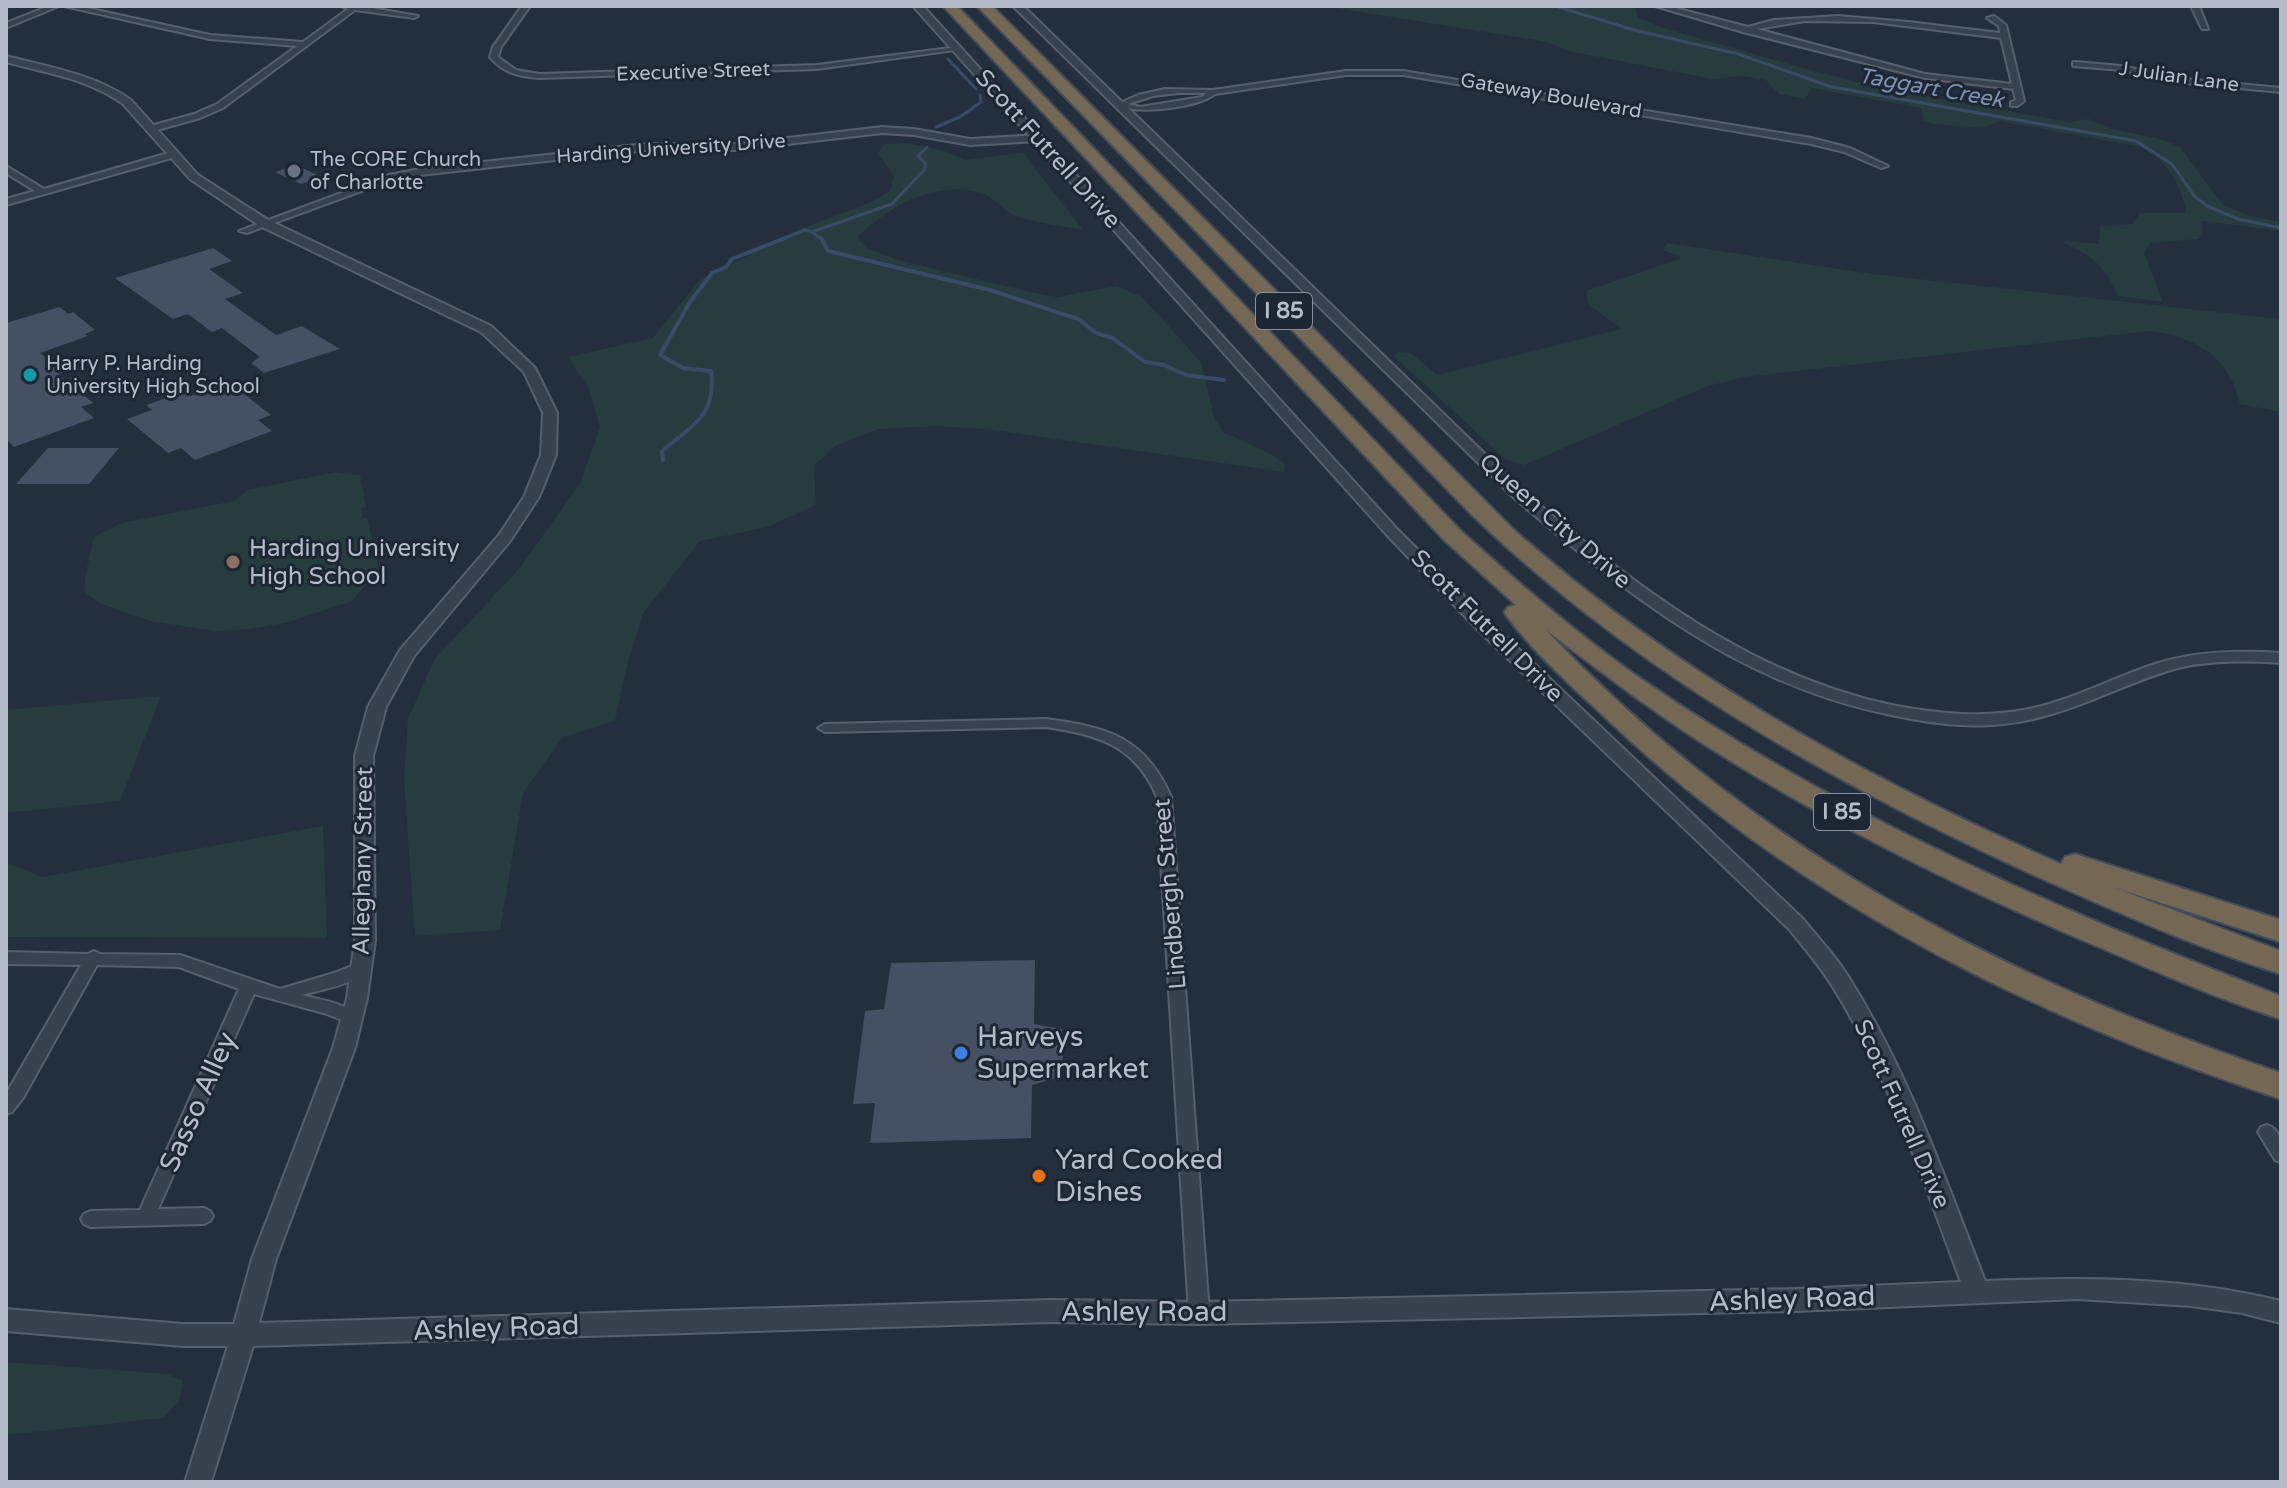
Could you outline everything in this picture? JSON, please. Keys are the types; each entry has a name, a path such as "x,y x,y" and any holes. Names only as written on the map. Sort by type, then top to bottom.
{"highway":[{"name":"I 85","path":"950,6 1452,535 1521,599 1575,642 1684,719 1773,774 1888,837 2123,945 2281,1008"},
{"name":"I 85","path":"984,6 1478,507 1554,577 1652,651 1824,759 1893,796 2092,889 2281,963"},
{"path":"1452,535 1540,639 1650,742 1763,833 1836,883 1916,931 2056,998 2281,1086"},
{"path":"1893,796 2081,866 2281,931"}],"street":[{"path":"6,26 55,6"},
{"path":"68,6 210,37 305,44"},
{"name":"Executive Street","path":"526,6 497,47 494,57 505,68 527,75 556,77 817,67 958,49"},
{"name":"Scott Futrell Drive","path":"918,6 1392,532 1482,624 1797,925 1837,977 1872,1038 1903,1105 1977,1292"},
{"name":"Queen City Drive","path":"1018,6 1571,541 1668,613 1786,678 1837,699 1878,710 1934,719 1986,720 2049,710 2176,664 2228,656 2281,658"},
{"path":"1659,6 1925,76 2016,87"},
{"path":"2195,6 2205,27"},
{"path":"150,129 220,106 305,44 349,7 414,16"},
{"path":"1746,30 1776,20 1817,17 2004,36"},
{"path":"1991,18 2002,25 2020,101 2014,104"},
{"name":"Alleghany Street","path":"6,59 107,89 127,102 172,155 210,190 264,223 463,317 507,344 539,380 547,399 552,425 547,467 521,519 426,627 406,654 377,707 364,756 366,918 362,968 352,1018 344,1048 264,1259 198,1482"},
{"name":"J Julian Lane","path":"2076,64 2144,72 2185,81 2281,90"},
{"name":"Gateway Boulevard","path":"1120,105 1140,109 1204,99 1213,92 1346,73 1430,76 1811,141 1847,150 1884,166"},
{"name":"Harding University Drive","path":"244,231 392,177 420,172 646,147 737,147 882,130 970,142 1039,138"},
{"path":"6,202 172,155"},
{"path":"6,169 43,192"},
{"name":"Lindbergh Street","path":"825,728 1046,723 1077,726 1106,734 1130,748 1158,779 1164,797 1172,900 1199,1313"},
{"path":"6,1107 17,1093 94,957"},
{"path":"6,958 94,957 192,963 249,986 352,1018"},
{"path":"282,994 339,978 362,968"},
{"name":"Sasso Alley","path":"146,1217 249,986"},
{"path":"2267,1132 2281,1155"},
{"path":"90,1219 204,1216"},
{"name":"Ashley Road","path":"6,1320 183,1335 244,1335 1052,1311 1199,1313 1796,1300 2077,1288 2178,1294 2242,1302 2281,1312"}],"green space":[{"path":"1324,6 1631,6 1638,17 1660,27 1885,89 2069,122 2089,119 2108,128 2160,139 2180,147 2222,204 2247,215 2281,222 2281,231 2201,221 2202,232 2198,239 2150,243 2144,253 2163,302 2118,296 2097,264 2083,252 2064,243 2099,244 2100,227 2133,224 2140,213 2186,213 2172,175 2158,158 2141,147 2001,121 1982,128 1933,124 1923,120 1921,108 1812,88 1805,99 1779,94 1766,80 1743,76 1712,79 1569,51 1547,42"},
{"path":"907,143 945,151 965,160 1023,153 1083,230 1016,216 981,193 948,190 914,199 883,216 857,238 867,248 898,260 1057,297 1117,286 1142,297 1201,362 1214,417 1223,432 1271,454 1285,464 1284,472 994,430 935,426 878,429 835,446 814,466 816,505 767,527 700,541 643,613 626,669 615,721 563,737 523,793 500,930 415,936 404,779 408,719 434,660 518,570 581,482 600,427 589,389 568,357 653,338 699,281 795,231 869,203 890,191 894,176 878,153 884,144"},
{"path":"1667,243 1872,274 2281,319 2281,412 2240,404 2228,373 2208,351 2181,338 2148,331 1744,377 1708,386 1524,465 1505,459 1394,356 1398,352 1410,353 1438,375 1622,329 1588,304 1586,291 1682,258 1663,250"},
{"path":"336,472 360,475 366,507 361,508 363,518 367,518 379,569 352,601 285,623 216,631 150,621 99,603 86,593 85,577 94,537 122,523 234,501 248,490"},
{"path":"161,696 120,801 6,813 6,710"},
{"path":"323,826 327,938 6,937 6,862 42,877"},
{"path":"6,1362 167,1374 183,1381 179,1401 163,1418 6,1435"}],"building":[{"name":"The CORE Church of Charlotte","path":"296,165 322,177 301,184 275,172"},
{"path":"213,248 232,261 209,269 243,293 225,299 276,335 302,326 340,349 264,373 251,363 260,357 222,328 212,332 188,314 173,319 115,278"},
{"name":"Harry P. Harding University High School","path":"60,307 68,314 73,312 95,330 85,334 88,336 40,353 62,372 58,374 93,403 81,407 94,418 14,447 6,439 6,323"},
{"name":"Harry P. Harding University High School","path":"229,382 271,415 258,420 272,431 195,460 181,448 168,453 127,419 152,410 146,405 184,392 190,396"},
{"name":"Harry P. Harding University High School","path":"48,448 119,448 89,484 16,484"},
{"name":"Harveys Supermarket","path":"1035,960 1034,1024 1062,1029 1063,1076 1032,1085 1031,1138 870,1143 875,1103 853,1104 865,1011 884,1009 891,963"}],"waterway":[{"name":"Taggart Creek","path":"1555,6 1634,30 1738,54 1832,87 2136,141 2172,164 2195,197 2207,206 2238,219 2281,228"},
{"path":"1572,7 1587,6"},
{"path":"948,59 976,89"},
{"path":"936,127 960,117 981,102 980,95"},
{"path":"785,238 805,230 812,232 892,204 925,169 925,163 918,156 927,147"},
{"path":"813,233 822,239"},
{"path":"663,460 662,451 692,426 706,409 712,386 711,371 683,368 660,355 690,302 712,273 726,267 732,259 785,238"},
{"path":"780,240 785,238"},
{"path":"822,239 828,251 990,290 1078,319 1096,333 1113,338 1145,362 1164,365 1186,375 1224,380"}],"place":[{"name":"The CORE Church of Charlotte","path":"294,171"},
{"name":"Harry P. Harding University High School","path":"30,375"},
{"name":"Harding University High School","path":"233,562"},
{"name":"Harveys Supermarket","path":"961,1053"},
{"name":"Yard Cooked Dishes","path":"1039,1176"}]}
